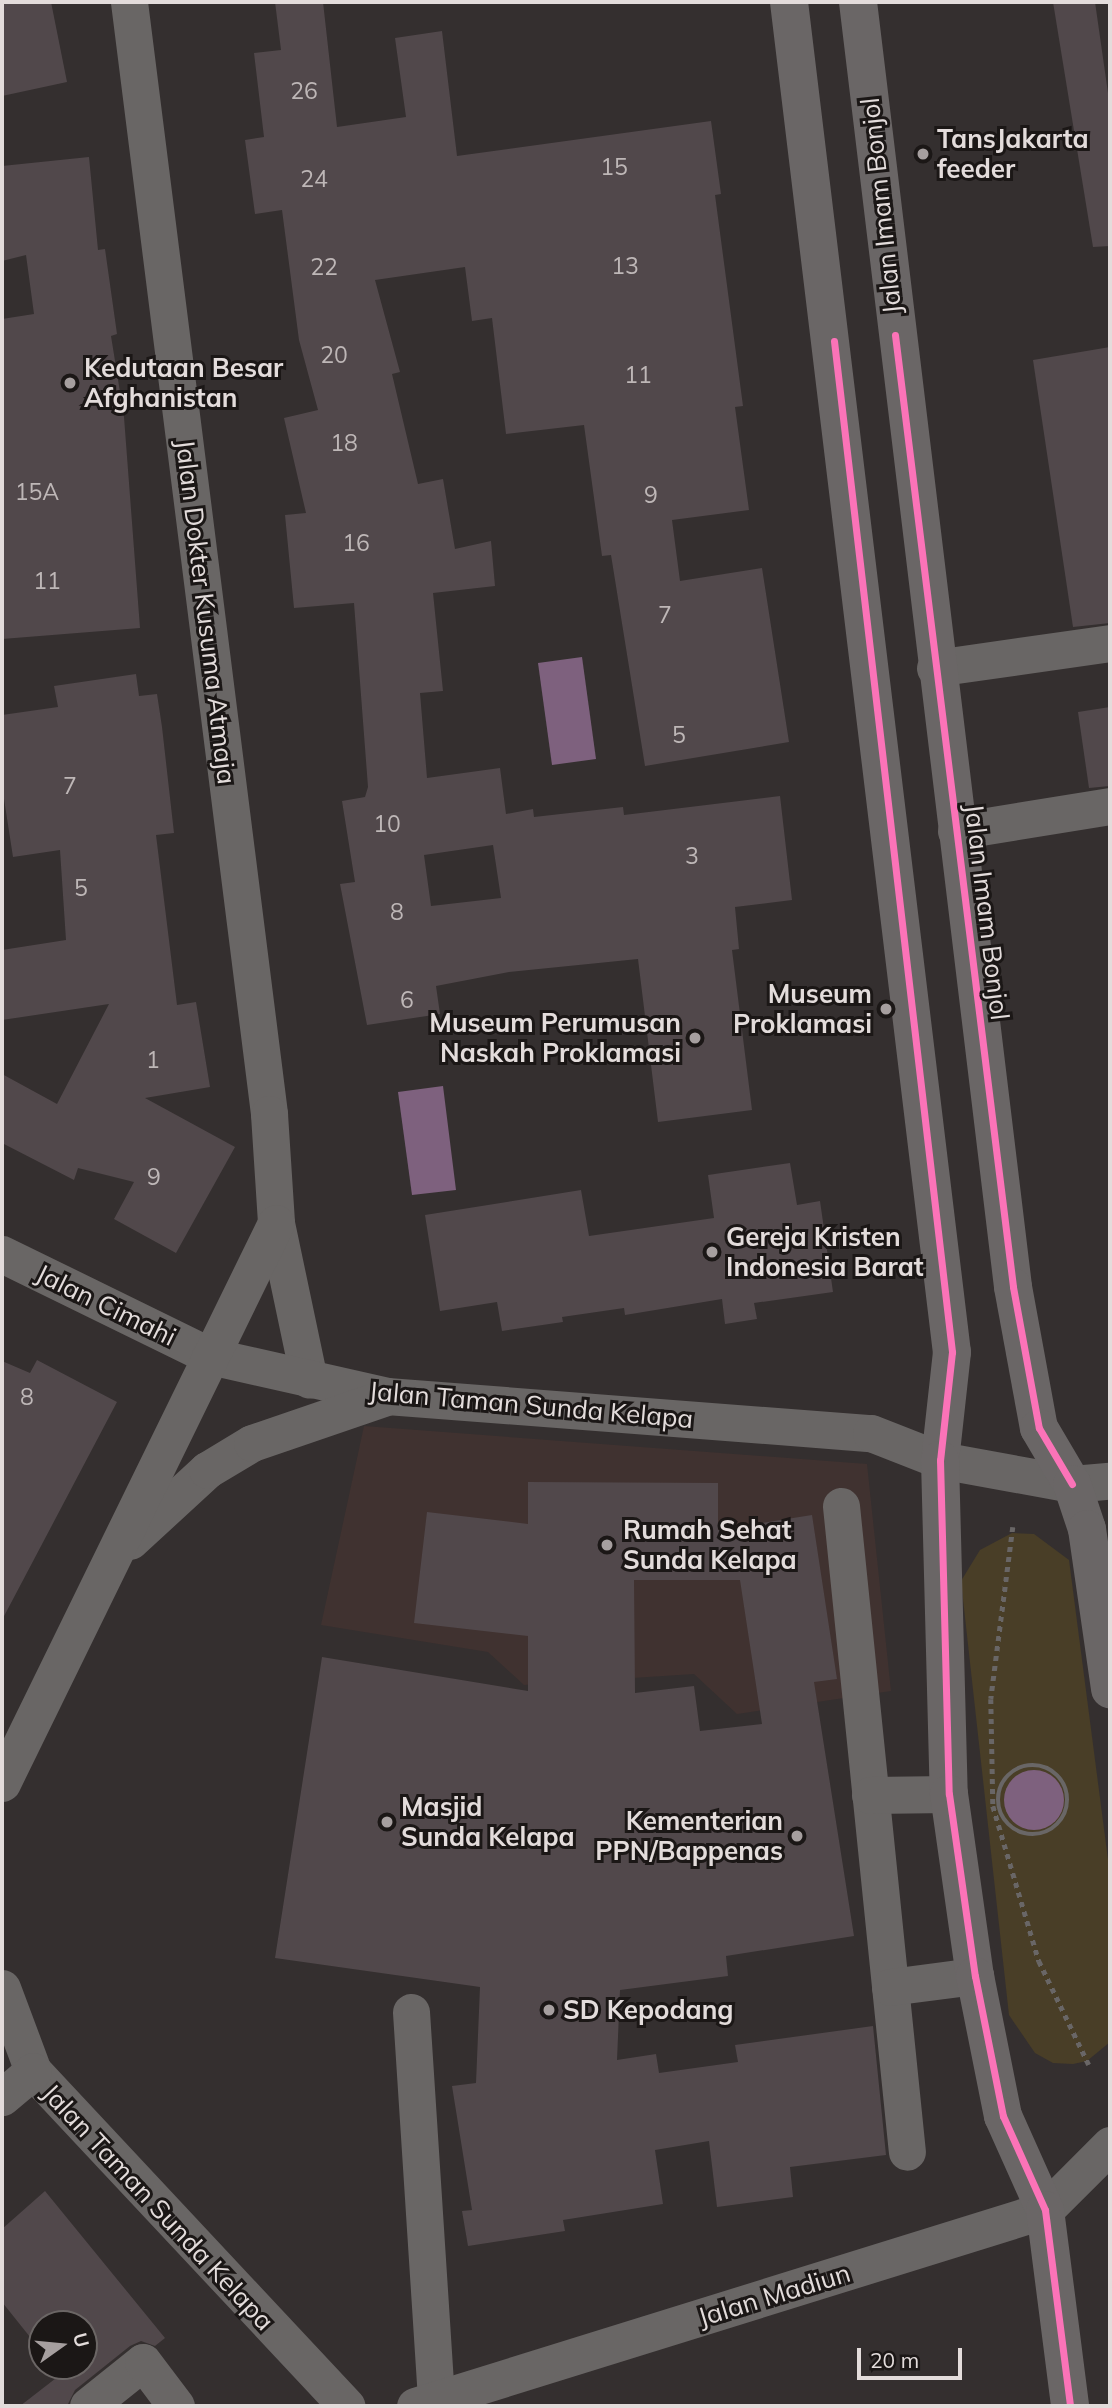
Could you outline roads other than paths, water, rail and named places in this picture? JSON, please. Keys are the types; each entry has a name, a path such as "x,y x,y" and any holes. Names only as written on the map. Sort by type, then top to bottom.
{"main road":[{"path":"789,2 834,341 952,1352 940,1460 949,1794 975,1976 1003,2116 1045,2210 1070,2406"},
{"name":"Jalan Imam Bonjol","path":"858,2 895,335 1013,1287 1039,1428 1072,1483 1087,1529 1110,1689"},
{"path":"834,341 895,335"}],"street":[{"name":"Jalan Dokter Kusuma Atmaja","path":"129,2 267,1101 276,1223 309,1380"},
{"path":"936,668 1110,643"},
{"path":"956,831 1110,806"},
{"path":"2,1783 119,1552 210,1356 276,1223"},
{"name":"Jalan Cimahi","path":"2,1254 210,1356"},
{"name":"Jalan Taman Sunda Kelapa","path":"210,1356 387,1396 871,1433 940,1460 1072,1483 1110,1481"},
{"path":"119,1552 207,1470 252,1443 387,1396"},
{"path":"841,1506 907,2152"},
{"path":"870,1795 949,1794"},
{"path":"890,1987 975,1976"},
{"name":"Jalan Taman Sunda Kelapa","path":"2,1988 33,2071 347,2406"},
{"path":"411,2012 425,2403"},
{"path":"2,2097 33,2071"},
{"name":"Jalan Madiun","path":"425,2403 1045,2210 1110,2145"},
{"path":"88,2406 143,2362 176,2406"}],"place":[{"name":"TansJakarta feeder","path":"923,154"},
{"name":"Kedutaan Besar Afghanistan","path":"70,383"},
{"name":"Museum Proklamasi","path":"886,1009"},
{"name":"Museum Perumusan Naskah Proklamasi","path":"695,1038"},
{"name":"Gereja Kristen Indonesia Barat","path":"712,1252"},
{"name":"Rumah Sehat Sunda Kelapa","path":"607,1545"},
{"name":"Masjid Sunda Kelapa","path":"387,1822"},
{"name":"Kementerian PPN/Bappenas","path":"797,1836"},
{"name":"SD Kepodang","path":"549,2010"}]}
